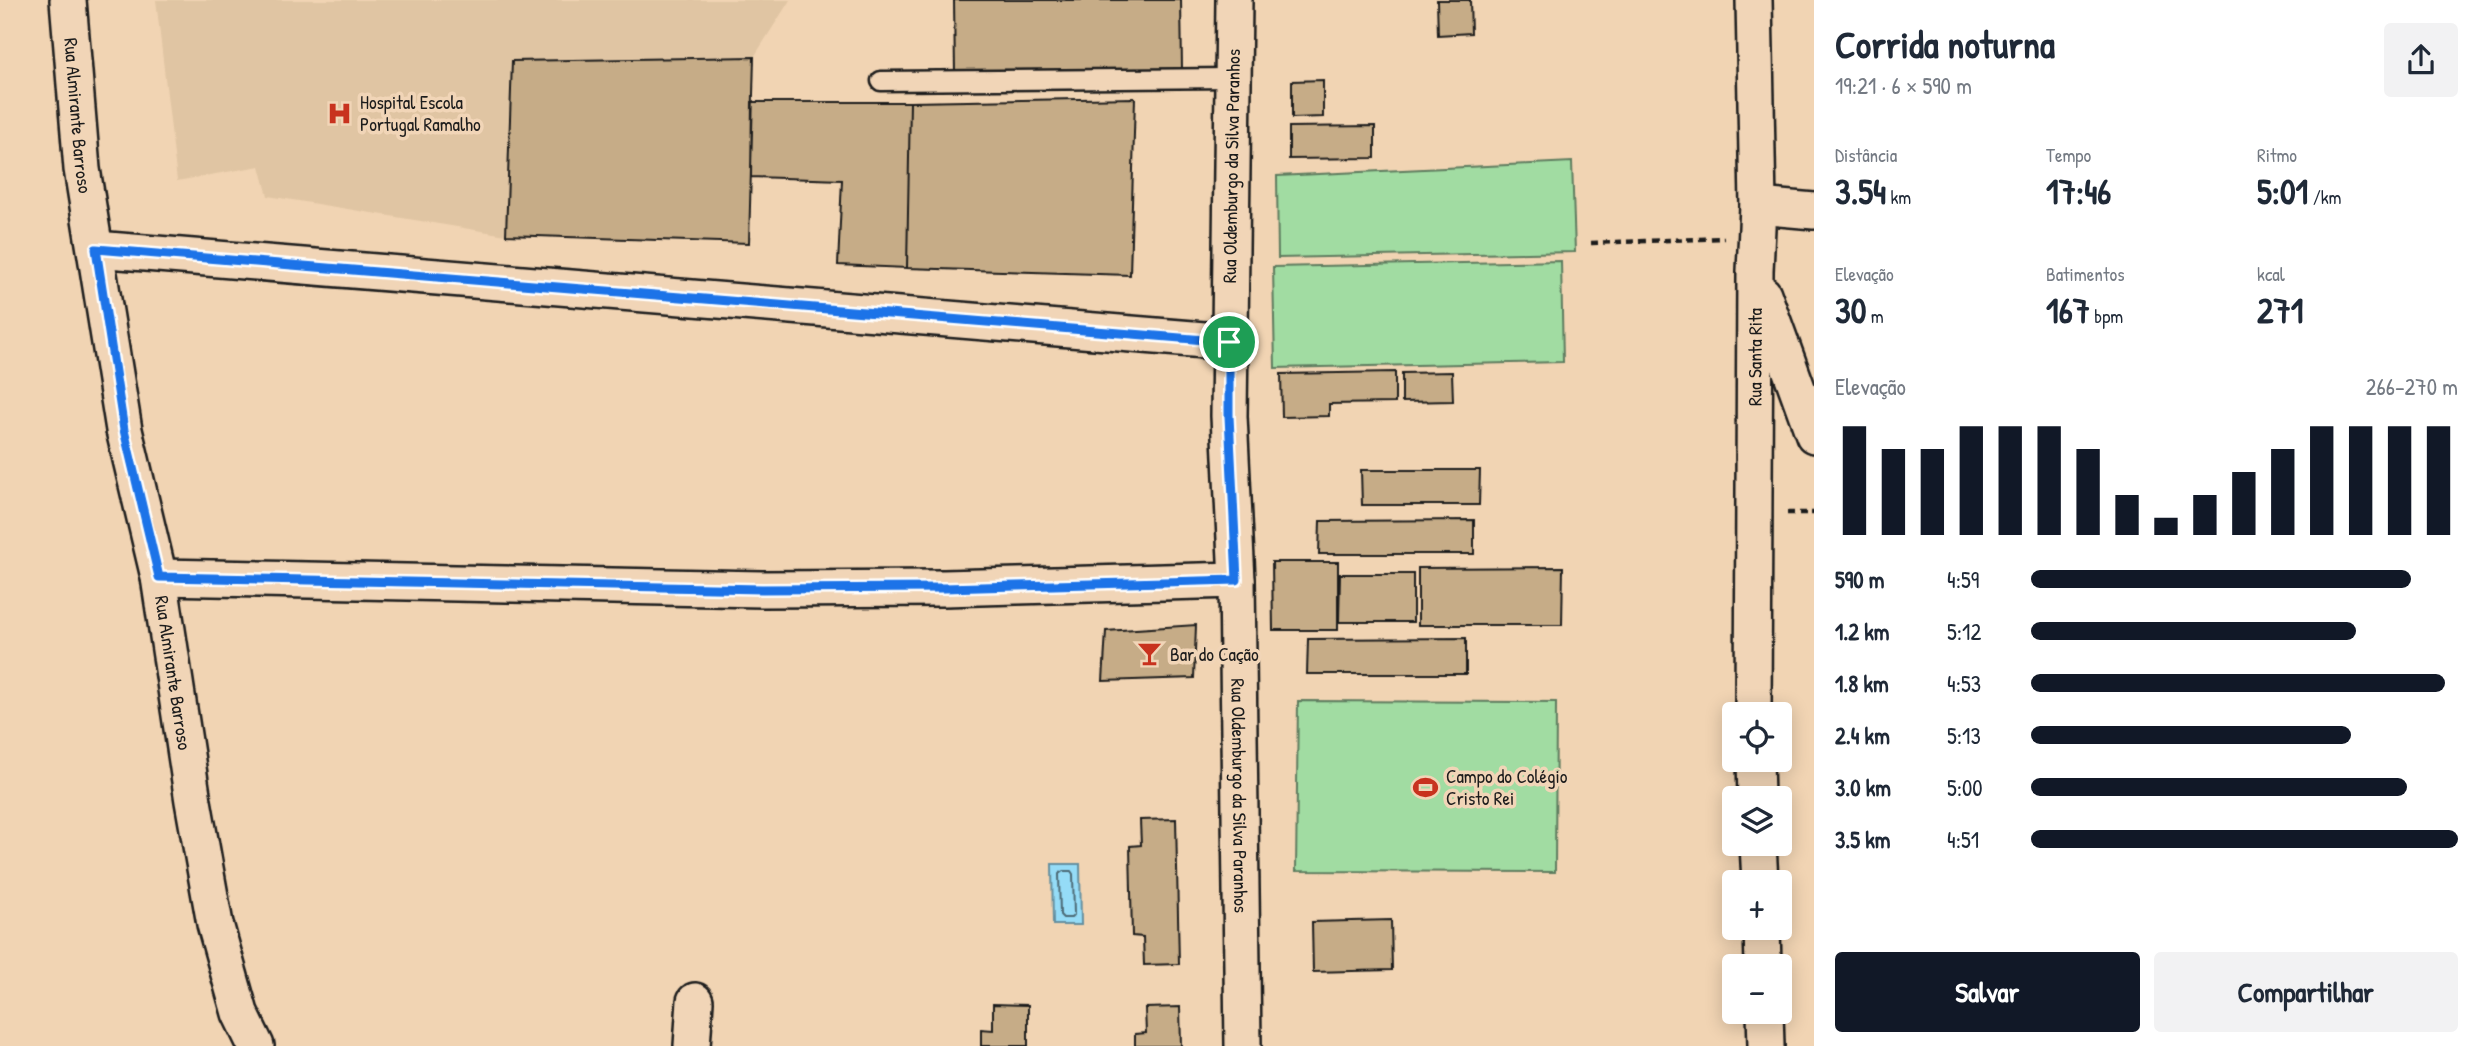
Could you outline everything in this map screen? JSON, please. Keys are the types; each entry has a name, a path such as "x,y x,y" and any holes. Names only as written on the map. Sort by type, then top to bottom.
{"street":[{"name":"Rua Almirante Barroso","path":"68,0 82,169 124,430 159,577 193,802 215,924 240,1013 256,1046"},
{"name":"Rua Oldemburgo da Silva Paranhos","path":"1234,0 1229,416 1237,580 1243,1046"},
{"name":"Rua Santa Rita","path":"1753,702 1757,221 1754,0"},
{"path":"1757,221 1814,211"},
{"path":"96,249 1229,342"},
{"path":"1755,271 1814,435"},
{"path":"159,577 762,589 944,588 1237,580"},
{"path":"692,1046 695,1001"},
{"path":"1765,1024 1766,1046"}],"lane":[{"path":"881,81 1233,78"}],"path":[{"path":"1591,243 1757,221"}],"shaded area":[{"name":"Hospital Escola Portugal Ramalho","path":"156,0 790,0 754,57 512,61 506,235 268,196 260,166 177,181"}],"green space":[{"path":"1572,162 1575,252 1278,258 1277,176"},
{"path":"1561,261 1563,362 1275,368 1273,267"},
{"name":"Campo do Colégio Cristo Rei","path":"1298,701 1556,702 1555,872 1296,871"}],"water":[{"path":"1052,864 1080,864 1081,925 1053,925"}],"building":[{"path":"954,0 1181,0 1182,69 955,73"},
{"path":"1437,0 1470,0 1471,33 1438,35"},
{"path":"754,57 749,243 506,235 512,61"},
{"path":"1323,80 1323,117 1292,118 1292,81"},
{"path":"1135,98 1130,275 907,268 910,102"},
{"path":"752,102 910,102 907,268 838,265 842,180 751,177"},
{"path":"1375,126 1375,158 1289,159 1289,127"},
{"path":"1395,372 1395,403 1329,404 1329,416 1282,417 1281,374"},
{"path":"1452,372 1453,401 1402,402 1402,373"},
{"path":"1361,470 1480,470 1479,505 1362,505"},
{"path":"1474,520 1474,554 1319,554 1320,521"},
{"path":"1272,562 1338,562 1338,630 1273,630"},
{"path":"1563,567 1562,625 1418,625 1418,568"},
{"path":"1340,574 1413,574 1413,622 1339,622"},
{"name":"Bar do Cação","path":"1196,625 1194,678 1103,681 1106,631"},
{"path":"1466,638 1466,674 1307,674 1308,639"},
{"path":"1176,819 1179,964 1144,965 1143,937 1132,936 1130,846 1141,845 1140,820"},
{"path":"1391,920 1392,970 1313,972 1312,922"},
{"path":"993,1004 1028,1005 1028,1046 981,1046 981,1029 993,1030"},
{"path":"1180,1007 1181,1046 1135,1046 1135,1034 1146,1033 1145,1008"}],"place":[{"name":"Hospital Escola Portugal Ramalho","path":"340,113"},
{"name":"Bar do Cação","path":"1150,654"},
{"name":"Campo do Colégio Cristo Rei","path":"1426,787"}],"route":[{"path":"96,249 199,257 1229,342 1229,416 1237,580 944,588 762,589 159,577 124,430 96,249"}]}
